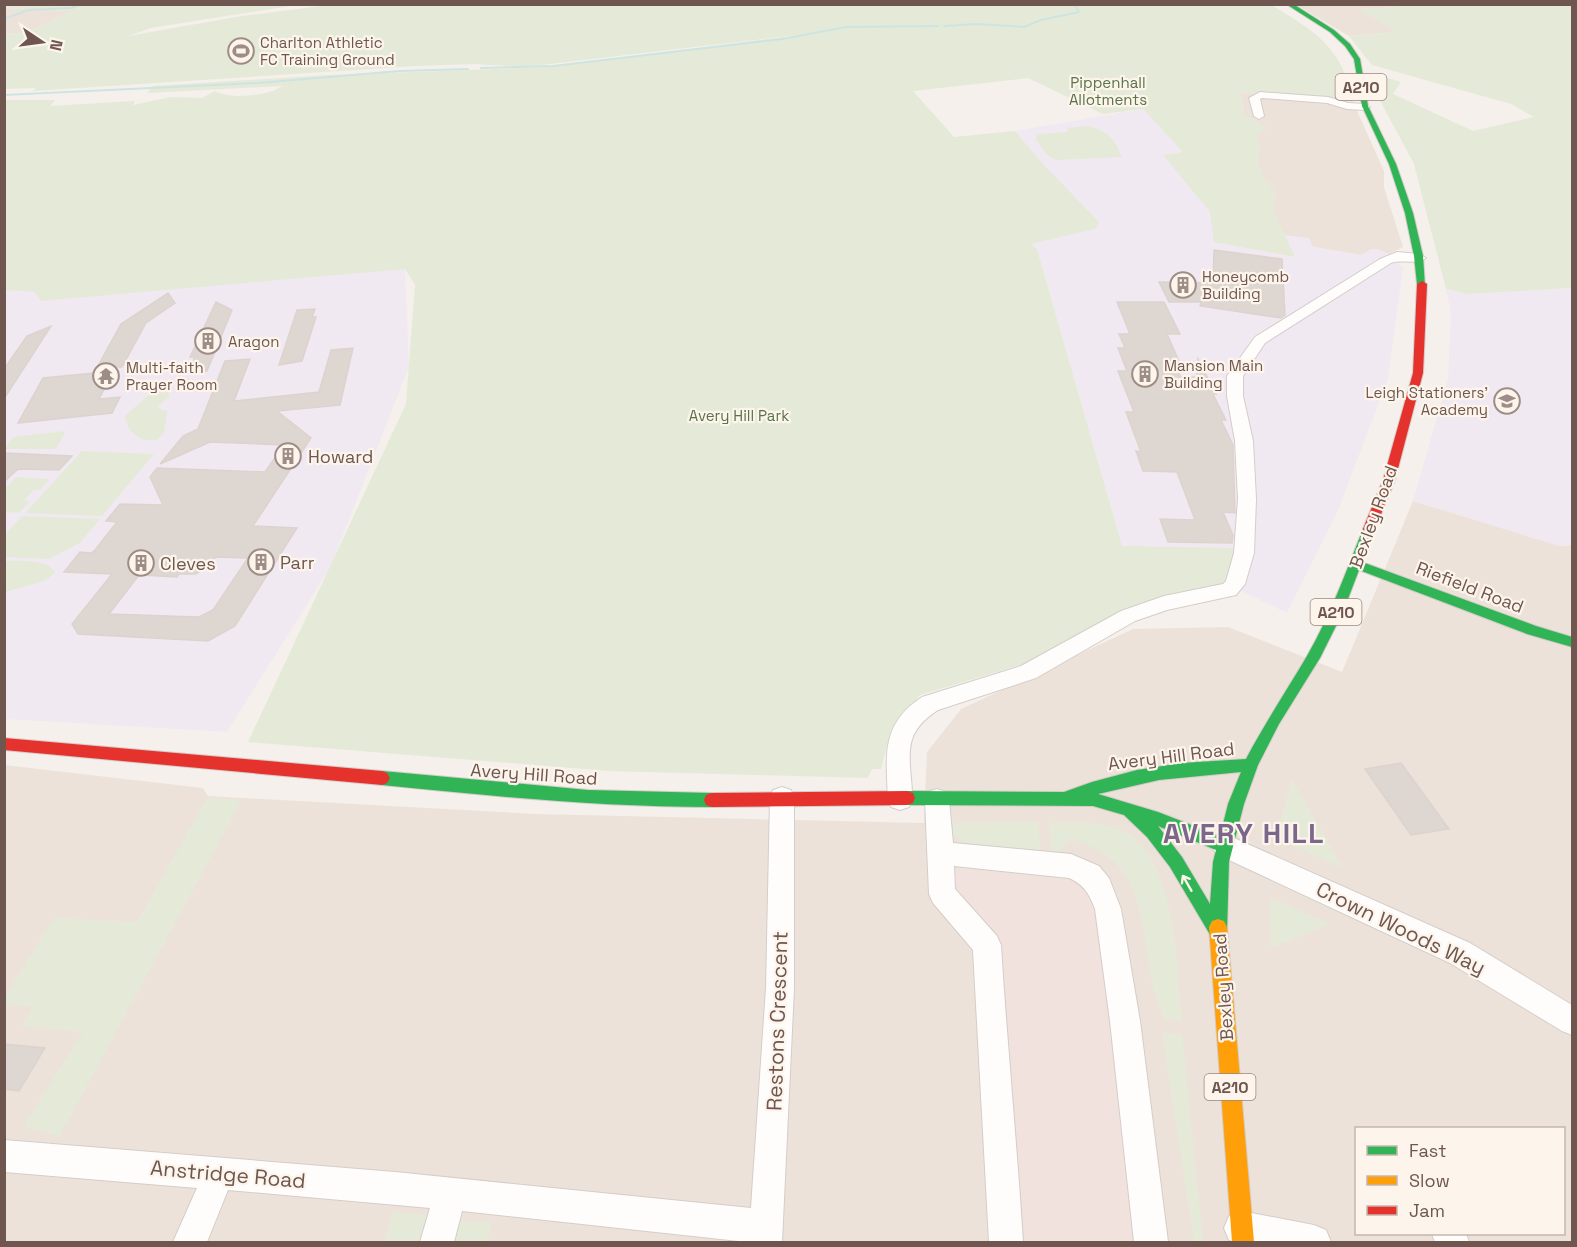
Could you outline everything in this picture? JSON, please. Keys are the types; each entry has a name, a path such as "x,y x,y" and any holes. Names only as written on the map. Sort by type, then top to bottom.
{"main road":[{"name":"Bexley Road","path":"1242,1235 1218,932 1219,886 1225,846 1236,804 1251,765 1273,722 1313,658 1336,612 1389,480 1402,424 1418,373 1422,282 1419,258 1396,171 1365,107 1361,93 1361,68 1347,43 1330,29 1288,4"},
{"name":"Riefield Road","path":"1356,564 1529,629 1572,642"},
{"name":"Avery Hill Road","path":"4,744 541,794 661,801 782,798 1093,800 1123,807 1225,846"},
{"name":"Avery Hill Road","path":"1062,799 1101,782 1171,771 1251,765"},
{"name":"Avery Hill Road","path":"1123,807 1153,832 1176,862 1218,932"}],"street":[{"path":"1259,116 1254,98 1260,95 1328,100 1347,106 1365,107"},
{"path":"900,799 898,740 905,722 916,711 930,703 1028,672 1128,615 1164,603 1229,590 1235,584 1244,553 1248,499 1244,441 1235,396 1235,375 1260,340 1397,256 1419,258"},
{"name":"Restons Crescent","path":"766,1234 780,988 782,798"},
{"path":"937,800 942,894 987,945 994,1067 1002,1150 1006,1242"},
{"name":"Crown Woods Way","path":"1225,846 1460,953 1572,1021"},
{"path":"941,853 1071,866 1090,875 1100,887 1108,909 1125,1021 1151,1242"},
{"name":"Anstridge Road","path":"4,1156 220,1172 451,1194 766,1234"},
{"path":"190,1242 220,1172"},
{"path":"436,1242 451,1194"},
{"name":"Bexley Road","path":"1242,1235 1314,1242"}],"shaded area":[{"path":"1297,5 1444,5 1361,9 1397,32 1349,36"},
{"path":"4,8 73,11 26,33 5,34"},
{"path":"1240,92 1353,102 1384,171 1384,187 1403,247 1389,254 1376,249 1361,255 1313,247 1266,233"},
{"path":"1240,92 1266,233 1309,238 1313,247 1361,255 1371,249 1376,249 1389,254 1385,257 1403,267 1388,379 1337,513 1287,613 1225,583 1235,548 1122,547 1037,249 1030,244 1095,229 1015,131"},
{"path":"5,265 405,269 409,367 330,568 227,732 5,719"},
{"name":"Leigh Stationers' Academy","path":"1572,288 1572,545 1560,546 1413,501 1448,379 1451,313 1446,289 1467,294"},
{"path":"1413,501 1560,546 1572,545 1572,1242 5,1242 4,765 203,788 208,796 536,814 924,823 927,752 961,709 1133,629 1228,627 1342,672"},
{"path":"941,853 1090,875 1125,1021 1151,1242 1000,1242 992,946 942,894"}],"green space":[{"name":"Avery Hill Park","path":"335,4 1272,5 1291,17 1318,36 1333,52 1344,71 1353,102 1240,92 1245,117 1267,128 1257,134 1261,149 1260,167 1276,193 1273,209 1295,257 1214,242 1210,212 1163,155 1183,152 1143,109 1103,114 1028,78 913,91 954,137 1015,131 1099,222 1095,229 1031,244 1037,249 1122,546 1236,548 1225,583 1123,609 1026,663 920,695 891,730 881,769 872,769 868,778 610,771 248,742 406,404 415,285 405,269 41,301 35,292 5,290 5,100 55,100 50,106 135,101 133,105 171,97 202,98 215,91 221,94 249,96 282,86 147,93 153,86 329,75 548,67 823,32 524,67 475,64 416,66 33,91 36,88 5,89 5,34 26,33 72,11 5,8 4,5 296,5 151,28 128,36 236,17"},
{"path":"1444,4 1572,5 1572,288 1467,294 1446,289 1414,164 1376,93 1374,74 1401,82 1393,94 1473,131 1534,117 1511,104 1372,65 1349,36 1396,32 1359,9"},
{"path":"1088,126 1110,136 1122,157 1056,160 1046,154 1036,140 1037,134 1068,132 1067,128"},
{"path":"162,389 170,389 169,397 158,406 159,409 167,411 164,433 157,440 145,440 131,431 125,416 146,397"},
{"path":"66,431 56,449 5,449 13,437"},
{"path":"82,451 154,454 102,516 25,513"},
{"path":"16,477 50,479 40,490 34,490 24,500 30,501 19,513 5,512 5,489"},
{"path":"22,516 100,519 80,543 49,559 5,557 5,535"},
{"path":"5,561 40,563 51,568 55,573 44,581 5,592"},
{"path":"1292,779 1343,868 1276,838"},
{"path":"208,797 241,801 59,1137 24,1126 83,1032 22,1026 33,1007 5,1004 5,997 54,918 137,922"},
{"path":"1038,822 1041,857 964,844 954,835 951,823"},
{"path":"1049,823 1090,823 1114,827 1135,839 1151,858 1162,883 1170,911 1182,1021 1165,1019 1155,994 1140,914 1133,890 1120,868 1100,851 1071,839 1052,859"},
{"path":"1270,898 1330,924 1271,948"},
{"path":"1162,1032 1182,1034 1203,1242 1194,1242"},
{"path":"393,1212 430,1216 424,1242 384,1242"},
{"path":"455,1220 492,1223 487,1242 447,1242"}],"building":[{"name":"Honeycomb Building","path":"1214,250 1282,259 1285,315 1281,318 1200,306 1201,302 1169,302 1159,282 1213,283"},
{"path":"168,293 175,303 146,323 122,367 116,367 99,399 120,397 112,413 18,423 43,378 94,373 121,324"},
{"path":"216,302 232,310 207,371 187,373 195,357 190,357"},
{"path":"1117,302 1164,302 1180,334 1167,334 1178,359 1180,377 1197,377 1198,359 1216,394 1213,394 1226,420 1221,420 1233,445 1235,513 1223,512 1233,535 1232,543 1168,542 1160,519 1195,520 1177,472 1143,471 1136,451 1141,452 1126,412 1134,412 1118,371 1127,371 1118,348 1125,348 1119,334 1130,334"},
{"path":"315,309 312,317 316,317 302,361 279,365 297,310"},
{"path":"51,326 4,399 4,369 27,336"},
{"path":"353,348 340,405 277,411 311,438 253,526 297,528 235,626 208,641 78,634 72,624 112,574 64,572 80,552 91,553 95,550 117,522 106,521 120,504 163,505 150,477 157,468 265,472 284,445 210,442 160,464 183,436 198,429 225,361 250,359 234,401 319,392 331,350","holes":["215,557 248,558 213,610 199,617 109,614 139,575 177,577 179,574 195,574 208,568"]},
{"path":"4,453 72,456 59,470 18,469 4,482"},
{"path":"1401,763 1449,829 1411,835 1365,769"},
{"path":"4,1044 45,1048 19,1091 4,1089"}],"waterway":[{"path":"4,19 28,10 72,8 80,4"},
{"path":"944,26 977,24 1024,27 1041,20 1079,12 1074,4"},
{"path":"481,68 553,66 782,39 846,27 938,26"},
{"path":"4,95 258,83 400,71 468,69"}],"traffic: fast":[{"path":"1288,4 1332,31 1348,45 1357,59 1365,106 1393,164 1409,213 1419,256 1422,284"},
{"path":"1218,927 1221,862 1236,804 1251,765 1274,720 1313,658 1336,612 1369,529"},
{"path":"1356,564 1532,630 1572,642"},
{"path":"1070,796 1114,782 1159,773 1251,765"},
{"path":"382,778 588,797 712,800"},
{"path":"907,798 1093,799 1158,819 1225,846"},
{"path":"1131,814 1153,832 1176,862 1218,932"}],"traffic: slow":[{"path":"1218,927 1243,1242"}],"traffic: jam":[{"path":"1369,529 1389,480 1418,373 1422,284"},
{"path":"4,744 382,778"},
{"path":"712,800 907,798"}],"place":[{"name":"Charlton Athletic FC Training Ground","path":"241,51"},
{"name":"Honeycomb Building","path":"1183,285"},
{"name":"Aragon","path":"208,341"},
{"name":"Mansion Main Building","path":"1145,374"},
{"name":"Multi-faith Prayer Room","path":"106,376"},
{"name":"Leigh Stationers' Academy","path":"1507,401"},
{"name":"Howard","path":"288,456"},
{"name":"Parr","path":"261,562"},
{"name":"Cleves","path":"141,563"}],"district":[{"name":"AVERY HILL","path":"1244,833"}],"park label":[{"name":"Pippenhall Allotments","path":"1108,90"}]}
